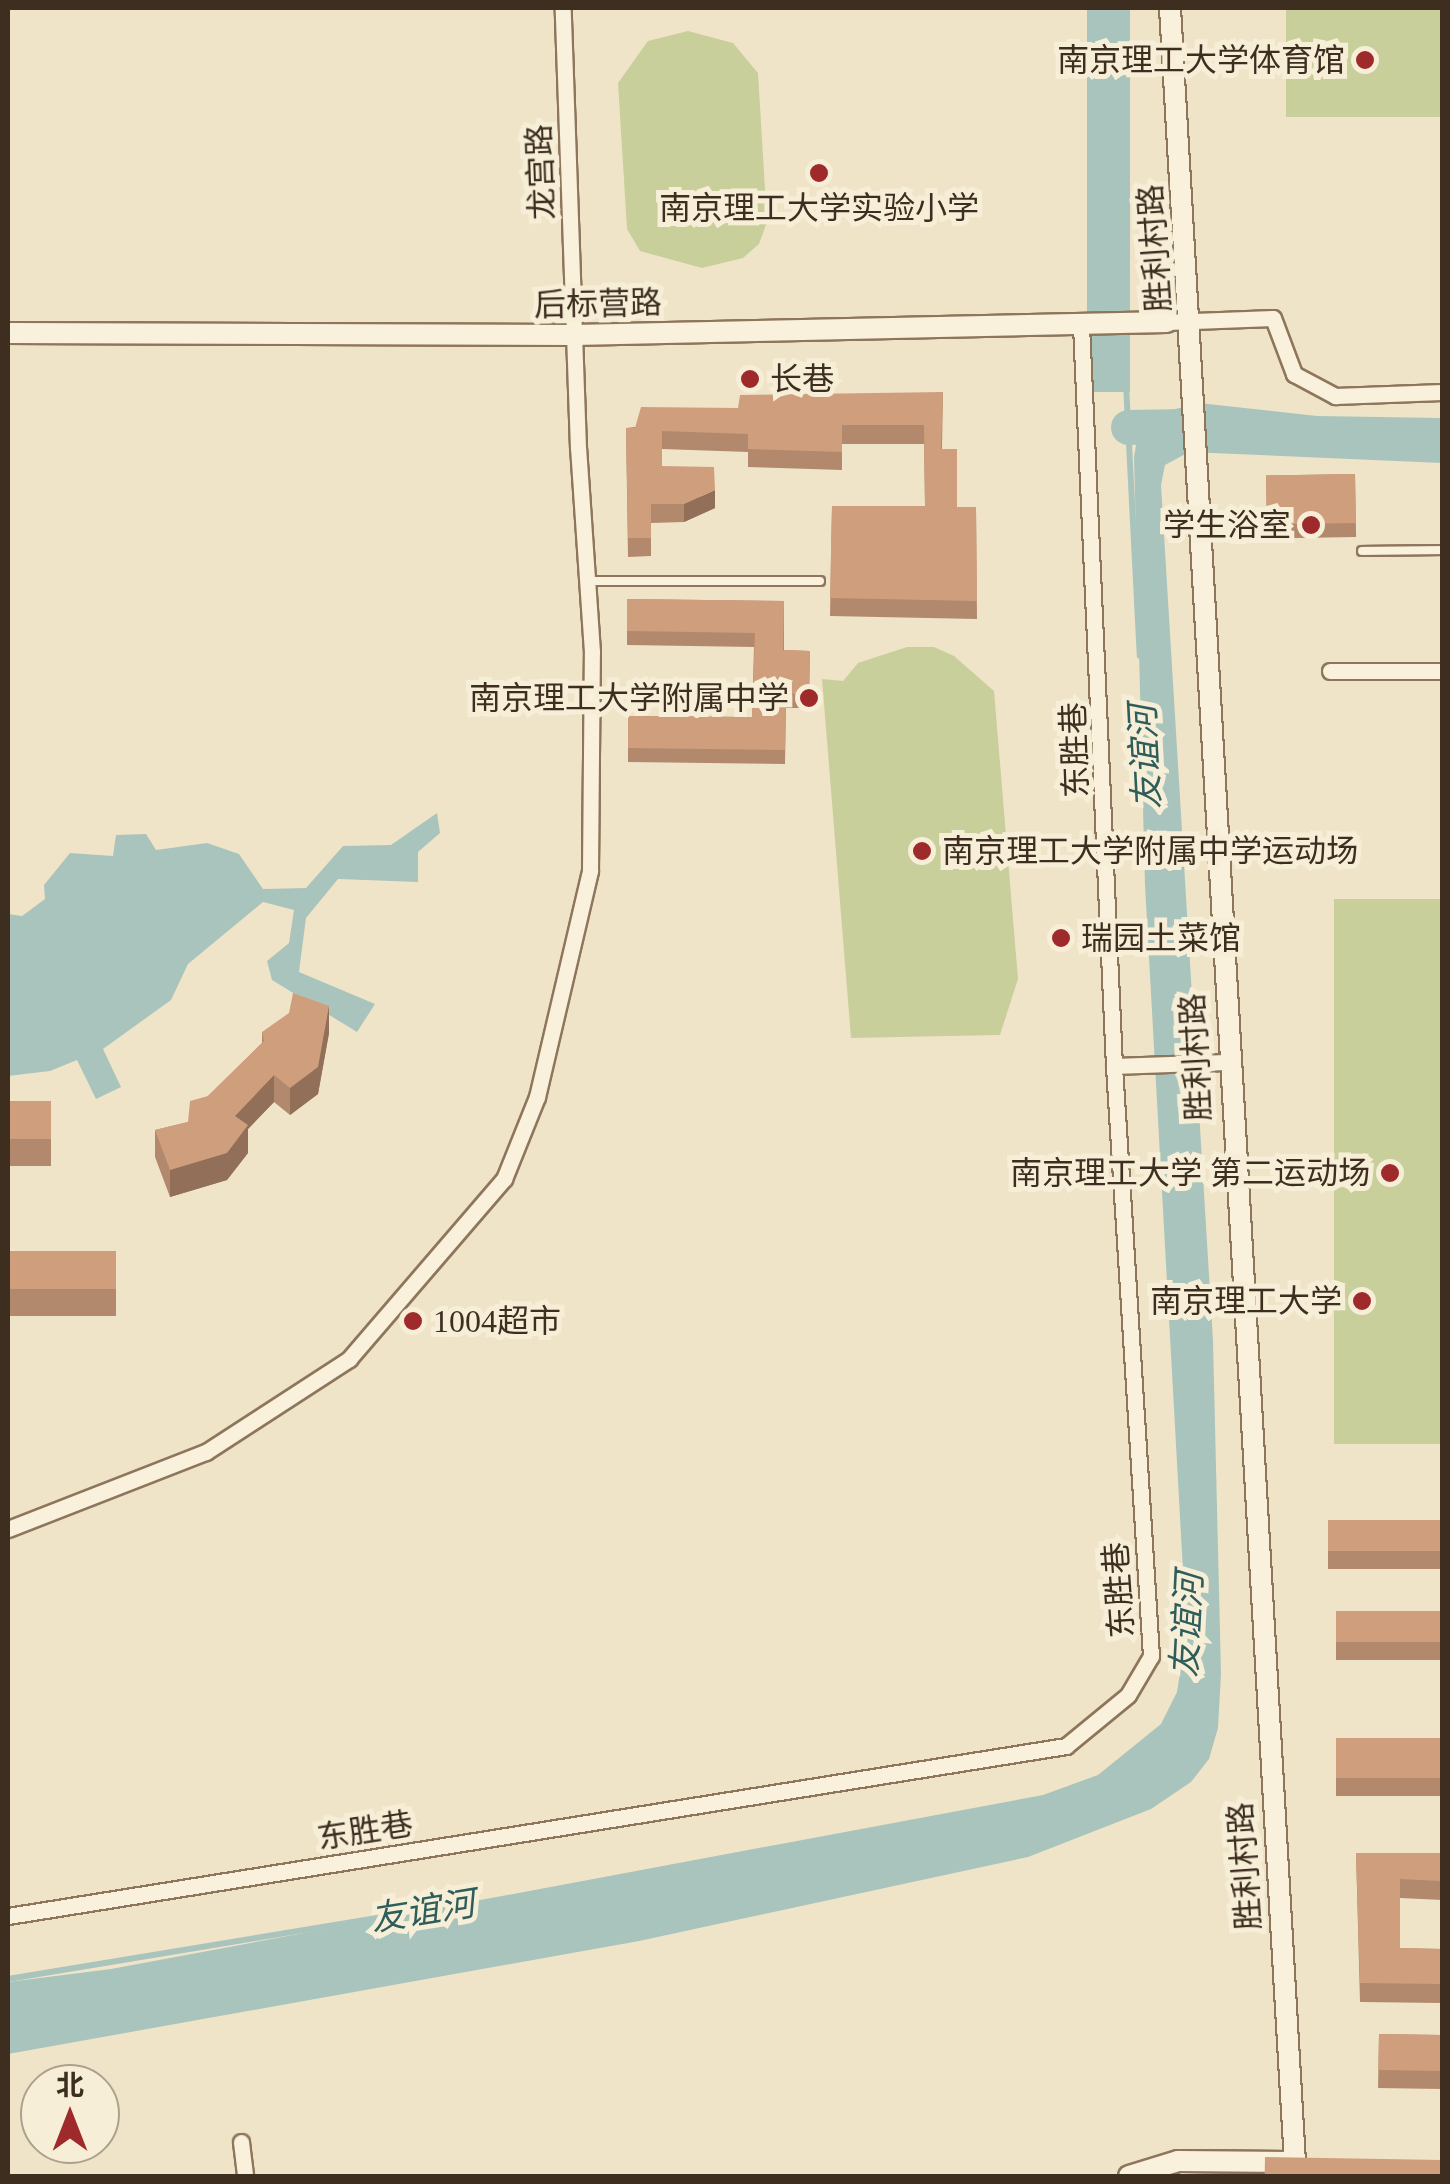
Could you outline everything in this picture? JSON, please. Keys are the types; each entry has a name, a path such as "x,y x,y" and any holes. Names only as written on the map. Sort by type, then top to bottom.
{"street":[{"name":"龙宫路","path":"8,1528 206,1452 350,1359 504,1180 537,1097 590,871 589,581 574,336 563,8"},
{"name":"胜利村路","path":"1129,2176 1178,2161 1304,2162 1226,1062 1192,352 1170,8"},
{"name":"后标营路","path":"8,333 574,336 1273,318 1294,374 1336,396 1442,392"},
{"name":"东胜巷","path":"8,1916 1066,1746 1128,1695 1151,1656 1114,1066 1081,324"},
{"path":"1330,670 1442,671"},
{"path":"1114,1066 1226,1062"},
{"path":"242,2142 245,2176"}],"lane":[{"path":"1362,551 1442,550"},
{"path":"589,581 820,581"}],"green space":[{"name":"南京理工大学体育馆","path":"1286,8 1442,8 1442,117 1286,117"},
{"path":"688,31 733,43 758,73 767,222 759,244 743,258 702,268 640,251 627,229 618,83 648,41"},
{"name":"南京理工大学附属中学运动场","path":"907,647 934,647 954,656 994,691 1018,979 1000,1035 851,1038 822,679 843,681 858,663"},
{"name":"南京理工大学 第二运动场","path":"1334,899 1442,899 1442,1444 1334,1444"}],"water":[{"path":"1087,8 1130,8 1130,392 1087,392"},
{"path":"1199,403 1317,416 1442,418 1442,463 1189,452 1165,465 1161,485 1213,1341 1221,1674 1218,1728 1209,1759 1191,1782 1151,1809 1028,1857 639,1941 8,2054 8,1982 111,1969 1043,1795 1098,1775 1161,1724 1177,1692 1184,1648 1183,1571 1145,885 1134,457 1139,428 1152,415"},
{"path":"437,813 440,833 418,852 418,882 338,879 306,918 299,972 375,1004 357,1032 272,980 267,961 289,943 294,910 263,902 188,964 171,1000 103,1049 121,1087 96,1099 77,1060 50,1071 8,1076 8,914 22,916 45,899 44,885 70,853 113,856 116,835 146,834 156,850 207,843 239,854 263,889 306,888 343,846 391,845"}],"building":[{"path":"943,392 941,449 957,449 957,507 976,507 977,601 830,598 832,506 925,506 924,425 842,425 842,452 748,449 748,434 662,431 662,466 714,467 715,490 684,504 651,504 651,538 628,538 626,428 635,428 641,407 738,408 740,395"},
{"name":"学生浴室","path":"1355,474 1356,523 1267,525 1266,476"},
{"path":"627,599 784,601 783,650 810,651 809,694 786,694 785,750 628,748 628,716 752,717 755,633 627,631"},
{"path":"293,993 329,1006 318,1067 290,1088 274,1075 235,1116 248,1125 227,1153 170,1170 155,1130 188,1122 190,1101 208,1096 264,1041 262,1032 289,1013"},
{"path":"8,1101 51,1101 51,1139 8,1139"},
{"path":"8,1251 116,1251 116,1289 8,1289"},
{"path":"1328,1520 1442,1520 1442,1551 1328,1551"},
{"path":"1336,1611 1442,1611 1442,1642 1336,1642"},
{"path":"1336,1738 1442,1738 1442,1778 1336,1778"},
{"path":"1356,1853 1442,1853 1442,1881 1400,1879 1400,1948 1442,1949 1442,1984 1360,1983"},
{"path":"1379,2034 1442,2035 1441,2071 1378,2070"},
{"path":"1265,2157 1442,2160 1442,2176 1265,2176"}],"waterway":[{"name":"友谊河","path":"1126,384 1140,656"},
{"name":"友谊河","path":"1128,427 1187,426"},
{"name":"友谊河","path":"8,1979 436,1908"}],"place":[{"name":"南京理工大学体育馆","path":"1365,60"},
{"name":"南京理工大学实验小学","path":"819,173"},
{"name":"长巷","path":"750,379"},
{"name":"学生浴室","path":"1311,525"},
{"name":"南京理工大学附属中学","path":"809,698"},
{"name":"南京理工大学附属中学运动场","path":"922,851"},
{"name":"瑞园土菜馆","path":"1061,938"},
{"name":"南京理工大学 第二运动场","path":"1390,1173"},
{"name":"南京理工大学","path":"1362,1301"},
{"name":"1004超市","path":"413,1321"}]}
